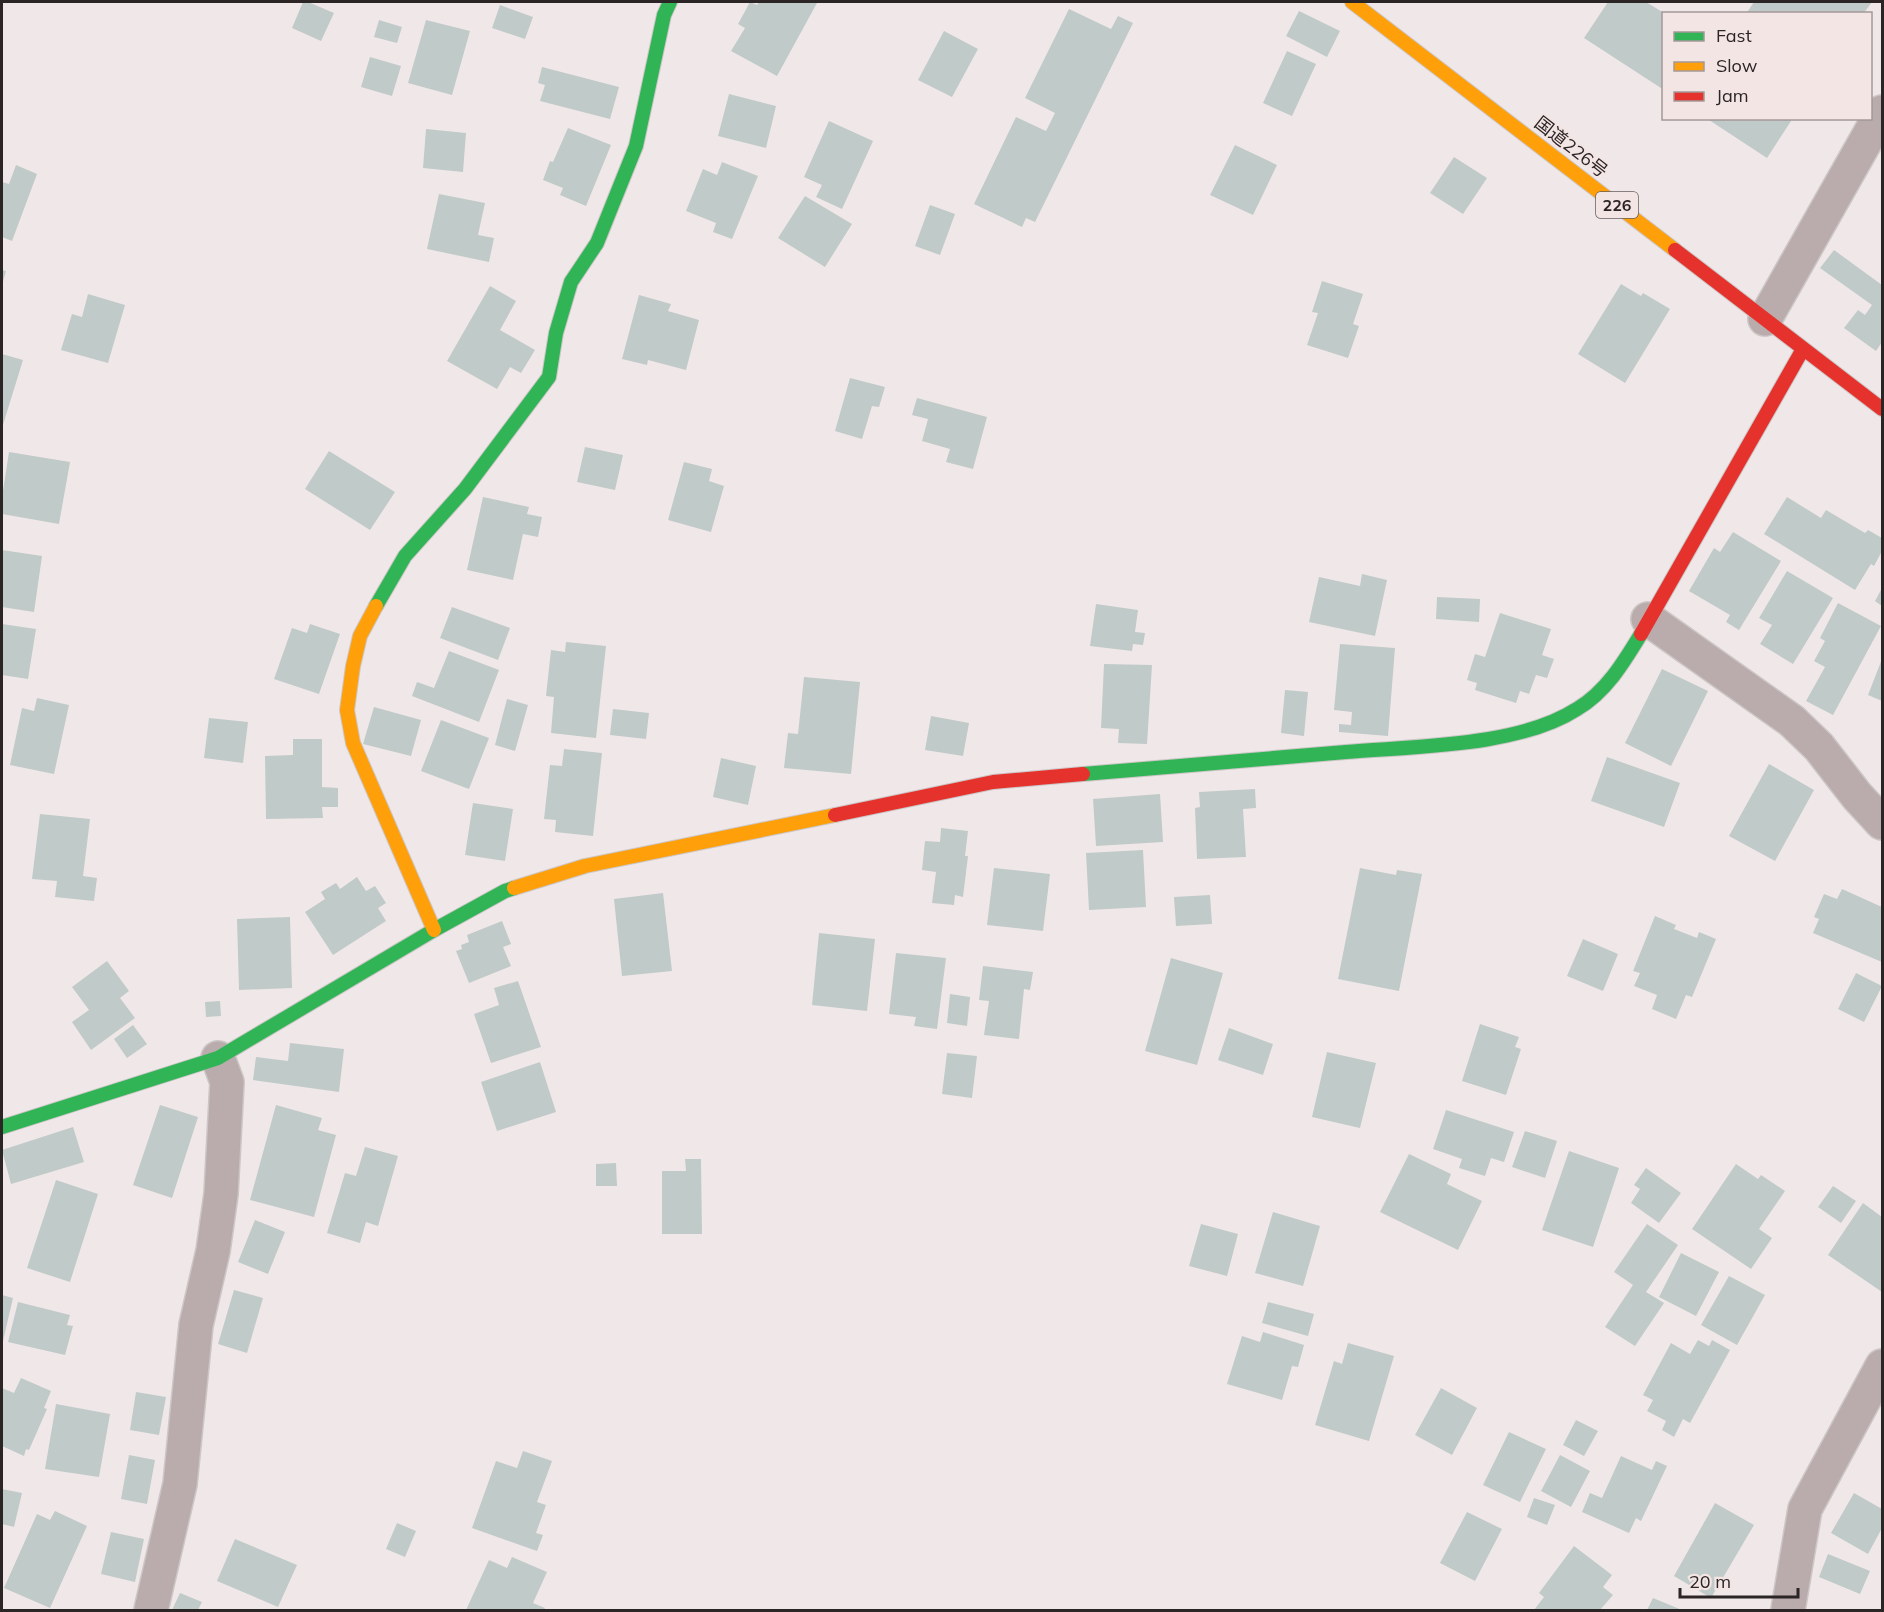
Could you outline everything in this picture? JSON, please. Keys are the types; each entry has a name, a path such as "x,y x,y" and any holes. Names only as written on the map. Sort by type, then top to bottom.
{"main road":[{"path":"434,930 352,743 347,710 360,636 405,556 465,489 549,377 556,333 571,282 597,243 636,146 664,15 669,2"},
{"name":"国道226号","path":"1352,2 1882,409"},
{"path":"2,1127 218,1058 434,930 506,891 585,866 993,782 1453,743 1502,736 1538,727 1567,714 1590,700 1612,678 1803,349"}],"street":[{"path":"1765,319 1882,112"},
{"path":"1648,619 1792,720 1819,747 1857,796 1882,823"},
{"path":"151,1611 180,1484 196,1325 213,1251 221,1194 227,1082 218,1058"},
{"path":"1788,1611 1805,1509 1882,1366"}],"building":[{"path":"303,2 334,13 321,41 292,28"},
{"path":"750,2 757,5 759,2 817,3 777,76 731,51 745,28 738,24"},
{"path":"1608,2 1646,2 1662,12 1662,89 1584,38"},
{"path":"1754,2 1872,2 1864,12 1747,12"},
{"path":"500,5 533,17 525,39 492,28"},
{"path":"1069,9 1111,29 1118,16 1133,23 1035,222 1026,218 1022,227 974,204 1016,117 1046,131 1055,113 1025,98"},
{"path":"1299,11 1340,31 1327,57 1286,36"},
{"path":"379,20 402,27 397,43 374,37"},
{"path":"426,20 470,31 452,95 408,83"},
{"path":"944,31 978,49 952,97 918,80"},
{"path":"1287,51 1316,64 1292,116 1263,103"},
{"path":"370,57 401,66 392,96 361,87"},
{"path":"542,67 619,87 610,119 540,101 545,85 538,83"},
{"path":"729,94 776,106 766,148 718,136"},
{"path":"1709,120 1792,120 1767,158"},
{"path":"829,121 873,141 842,209 816,197 822,185 804,177"},
{"path":"568,128 611,145 586,206 560,195 563,188 543,180 550,161 553,162"},
{"path":"426,129 466,133 463,172 423,168"},
{"path":"1235,145 1277,165 1253,215 1210,195"},
{"path":"1454,157 1487,178 1463,214 1430,193"},
{"path":"722,162 758,176 732,239 713,232 716,223 686,211 703,169 717,175"},
{"path":"16,165 37,174 12,241 2,237 2,182 9,184"},
{"path":"439,194 485,203 478,235 494,238 489,262 427,249"},
{"path":"805,196 852,224 825,267 778,238"},
{"path":"930,205 955,214 940,255 915,246"},
{"path":"1834,250 1882,285 1882,342 1876,351 1844,328 1858,310 1865,315 1872,305 1820,268"},
{"path":"2,270 6,271 2,285"},
{"path":"1322,281 1363,294 1353,324 1359,326 1348,358 1307,345 1318,313 1312,312"},
{"path":"1621,284 1641,296 1643,293 1670,309 1625,383 1578,354"},
{"path":"490,286 516,301 500,330 535,350 521,373 510,367 497,389 447,361"},
{"path":"88,294 125,305 108,363 61,350 72,314 82,317"},
{"path":"639,295 671,304 668,311 699,320 686,370 648,360 647,365 622,359"},
{"path":"2,354 23,360 2,428"},
{"path":"850,378 885,387 879,407 872,406 862,439 835,431"},
{"path":"917,398 987,417 973,469 946,462 950,449 922,441 928,419 912,415"},
{"path":"585,447 623,455 615,490 577,482"},
{"path":"329,451 395,492 370,530 305,489"},
{"path":"9,452 70,462 59,524 2,514 2,497"},
{"path":"684,462 712,469 709,481 724,486 711,532 668,520"},
{"path":"483,497 529,507 527,514 542,517 538,537 523,534 513,580 467,570"},
{"path":"1787,497 1821,518 1826,510 1865,533 1868,530 1882,538 1882,551 1874,566 1871,564 1855,590 1764,534"},
{"path":"1733,532 1781,561 1739,630 1726,622 1730,615 1689,591 1714,548 1720,552"},
{"path":"2,550 42,556 34,612 2,607"},
{"path":"1787,571 1833,598 1793,664 1760,644 1772,625 1759,618"},
{"path":"1362,574 1387,580 1375,636 1309,622 1319,577 1360,586"},
{"path":"1882,588 1882,606 1875,601"},
{"path":"1437,597 1480,599 1479,622 1436,619"},
{"path":"1838,603 1881,626 1833,715 1806,701 1825,667 1814,661 1825,641 1820,638"},
{"path":"1096,604 1138,610 1135,632 1145,633 1143,645 1133,644 1132,651 1090,646"},
{"path":"452,607 510,628 498,660 440,638"},
{"path":"1500,613 1551,629 1542,655 1554,659 1547,678 1536,675 1529,694 1520,691 1516,703 1475,690 1477,683 1467,680 1475,654 1485,657"},
{"path":"2,624 36,629 28,679 2,675"},
{"path":"310,624 340,634 319,694 274,679 292,628 307,633"},
{"path":"566,642 606,646 596,738 551,733 554,697 546,696 551,650 565,652"},
{"path":"1340,644 1395,648 1388,736 1339,732 1339,724 1351,725 1352,712 1334,710"},
{"path":"449,651 499,670 479,722 412,696 417,682 434,688"},
{"path":"1882,659 1882,701 1868,695"},
{"path":"1104,664 1152,665 1147,744 1118,743 1119,729 1101,728"},
{"path":"1662,669 1708,691 1671,766 1625,743"},
{"path":"804,677 860,682 851,774 784,768 788,733 798,734"},
{"path":"1285,690 1308,692 1304,736 1281,733"},
{"path":"37,698 69,705 54,774 10,765 22,708 34,711"},
{"path":"507,699 528,705 515,751 495,745"},
{"path":"374,707 421,720 411,756 363,744"},
{"path":"613,709 649,713 646,739 610,735"},
{"path":"931,716 969,723 963,756 925,750"},
{"path":"209,718 248,722 243,763 204,758"},
{"path":"441,720 489,738 469,789 421,771"},
{"path":"293,739 322,739 322,787 338,788 338,807 322,807 323,818 266,819 265,756 293,755"},
{"path":"564,749 602,753 593,836 555,832 556,820 544,819 550,765 562,766"},
{"path":"1607,757 1680,783 1664,827 1591,801"},
{"path":"721,758 756,766 748,805 713,797"},
{"path":"1769,764 1814,790 1775,861 1729,836"},
{"path":"1255,789 1256,808 1243,809 1246,857 1197,859 1195,808 1200,807 1199,792"},
{"path":"1160,794 1163,842 1096,846 1093,799"},
{"path":"473,803 513,809 505,861 465,855"},
{"path":"40,814 90,819 83,876 97,878 94,901 55,897 57,881 32,879"},
{"path":"941,828 968,831 965,856 968,856 963,897 955,895 954,905 932,903 936,872 922,870 925,841 940,842"},
{"path":"1143,850 1146,907 1089,910 1086,853"},
{"path":"994,868 1050,874 1043,931 987,925"},
{"path":"1360,868 1396,875 1397,870 1422,874 1399,991 1338,979"},
{"path":"357,877 366,891 375,886 386,903 378,908 386,921 333,955 305,912 325,899 321,892 336,883 340,889"},
{"path":"1842,889 1882,907 1882,962 1813,933 1819,919 1814,917 1824,894 1837,899"},
{"path":"663,893 672,971 622,976 614,899"},
{"path":"1210,895 1212,924 1176,926 1174,897"},
{"path":"1655,916 1676,925 1674,929 1697,938 1699,932 1716,939 1692,997 1686,995 1676,1019 1652,1009 1657,995 1634,986 1640,973 1633,971"},
{"path":"290,917 292,988 239,990 237,919"},
{"path":"502,921 511,944 503,947 511,966 469,983 456,951 462,949 461,945 469,942 467,935"},
{"path":"819,933 875,939 867,1011 812,1005"},
{"path":"1583,939 1618,954 1603,991 1567,976"},
{"path":"896,953 946,958 937,1029 914,1026 916,1017 889,1014"},
{"path":"1171,958 1223,973 1197,1065 1145,1051"},
{"path":"107,961 129,991 120,998 135,1018 91,1050 72,1022 89,1010 72,987"},
{"path":"983,966 1033,972 1030,990 1024,989 1019,1039 984,1035 989,1001 979,1000"},
{"path":"1856,973 1882,986 1864,1022 1838,1009"},
{"path":"518,981 541,1047 491,1063 474,1014 499,1005 494,988"},
{"path":"950,994 970,997 967,1026 947,1023"},
{"path":"220,1001 221,1016 206,1017 205,1002"},
{"path":"1480,1024 1519,1037 1515,1047 1521,1049 1506,1095 1462,1081"},
{"path":"133,1025 147,1044 127,1058 114,1039"},
{"path":"1229,1028 1273,1044 1263,1075 1218,1060"},
{"path":"290,1043 344,1049 339,1092 253,1080 256,1057 288,1061"},
{"path":"1327,1052 1376,1063 1360,1128 1312,1117"},
{"path":"947,1053 977,1056 972,1098 942,1094"},
{"path":"540,1062 556,1112 497,1131 481,1082"},
{"path":"160,1105 198,1117 172,1198 133,1185"},
{"path":"276,1105 322,1118 318,1130 336,1135 314,1217 250,1200"},
{"path":"1446,1110 1514,1132 1504,1162 1491,1158 1485,1176 1459,1168 1462,1159 1433,1149"},
{"path":"73,1127 84,1162 11,1184 2,1150"},
{"path":"1525,1131 1557,1141 1545,1178 1512,1167"},
{"path":"365,1147 398,1156 378,1226 366,1222 360,1243 327,1233 345,1173 356,1176"},
{"path":"1569,1151 1619,1168 1593,1247 1542,1230"},
{"path":"1409,1154 1451,1174 1447,1184 1482,1201 1458,1250 1380,1212"},
{"path":"685,1159 701,1159 702,1234 662,1234 662,1171 686,1171"},
{"path":"616,1163 617,1186 596,1186 596,1164"},
{"path":"1736,1164 1758,1179 1761,1175 1785,1191 1759,1229 1772,1238 1751,1269 1692,1229"},
{"path":"1646,1168 1681,1193 1659,1223 1631,1203 1640,1189 1634,1185"},
{"path":"56,1180 98,1194 70,1282 27,1268"},
{"path":"1833,1186 1856,1201 1841,1223 1818,1207"},
{"path":"1863,1203 1882,1217 1882,1292 1828,1255"},
{"path":"1273,1212 1320,1226 1303,1286 1255,1273"},
{"path":"255,1220 285,1232 268,1274 238,1262"},
{"path":"1201,1224 1238,1234 1227,1276 1189,1266"},
{"path":"1647,1224 1678,1245 1646,1292 1664,1303 1635,1346 1605,1327 1633,1285 1614,1272"},
{"path":"1681,1253 1719,1272 1696,1316 1659,1297"},
{"path":"1729,1276 1765,1295 1737,1345 1701,1325"},
{"path":"234,1290 263,1298 247,1353 218,1344"},
{"path":"2,1295 13,1298 3,1341 2,1340"},
{"path":"18,1302 70,1315 67,1325 73,1326 65,1355 8,1342"},
{"path":"1268,1302 1314,1314 1308,1336 1262,1323"},
{"path":"1263,1332 1304,1345 1298,1367 1292,1366 1282,1400 1227,1384 1242,1336 1260,1342"},
{"path":"1698,1340 1709,1346 1712,1340 1730,1350 1690,1423 1683,1419 1674,1437 1662,1430 1666,1421 1647,1411 1653,1400 1643,1395 1671,1343 1690,1354"},
{"path":"1348,1343 1394,1356 1369,1441 1315,1425 1334,1361 1342,1364"},
{"path":"21,1378 51,1391 44,1408 47,1409 29,1450 26,1449 24,1456 2,1446 2,1388 14,1393"},
{"path":"1441,1388 1477,1408 1452,1455 1415,1435"},
{"path":"136,1392 166,1397 159,1435 130,1430"},
{"path":"56,1404 110,1414 99,1477 45,1469"},
{"path":"1576,1420 1598,1431 1584,1456 1563,1445"},
{"path":"1509,1432 1546,1449 1520,1502 1483,1485"},
{"path":"523,1451 552,1461 537,1502 546,1505 536,1533 543,1535 537,1551 472,1528 496,1461 517,1468"},
{"path":"129,1455 155,1460 147,1504 121,1499"},
{"path":"1560,1455 1590,1471 1571,1507 1541,1491"},
{"path":"1621,1456 1652,1470 1656,1461 1667,1466 1641,1521 1636,1518 1629,1533 1582,1512 1590,1493 1602,1498"},
{"path":"2,1489 22,1493 14,1527 2,1524"},
{"path":"1854,1493 1882,1509 1882,1528 1868,1554 1831,1533"},
{"path":"1534,1498 1555,1505 1547,1525 1527,1517"},
{"path":"1715,1503 1754,1525 1711,1598 1674,1576"},
{"path":"55,1511 87,1526 50,1608 4,1588 37,1514 50,1520"},
{"path":"1467,1512 1502,1529 1475,1581 1440,1563"},
{"path":"397,1523 416,1531 405,1557 386,1549"},
{"path":"111,1532 144,1539 135,1582 101,1574"},
{"path":"235,1539 297,1565 278,1607 217,1581"},
{"path":"1574,1546 1612,1575 1603,1587 1613,1595 1600,1610 1534,1610 1544,1597 1539,1593"},
{"path":"1828,1554 1870,1571 1860,1594 1819,1577"},
{"path":"512,1557 547,1572 533,1603 545,1608 544,1610 466,1610 489,1560 507,1568"},
{"path":"180,1593 202,1602 198,1610 172,1610"},
{"path":"1653,1598 1682,1610 1647,1610"}],"traffic: fast":[{"path":"376,606 405,556 465,489 549,377 556,333 571,282 597,243 636,146 664,15 670,2"},
{"path":"1083,774 1434,746 1496,738 1526,731 1553,722 1577,709 1597,694 1613,676 1641,634"},
{"path":"2,1127 218,1058 434,930 514,888"}],"traffic: slow":[{"path":"1352,2 1675,250"},
{"path":"376,606 360,636 347,710 353,743 434,930"},
{"path":"514,888 585,866 835,815"}],"traffic: jam":[{"path":"1675,250 1882,409"},
{"path":"1641,634 1803,349"},
{"path":"835,815 993,782 1083,774"}]}
